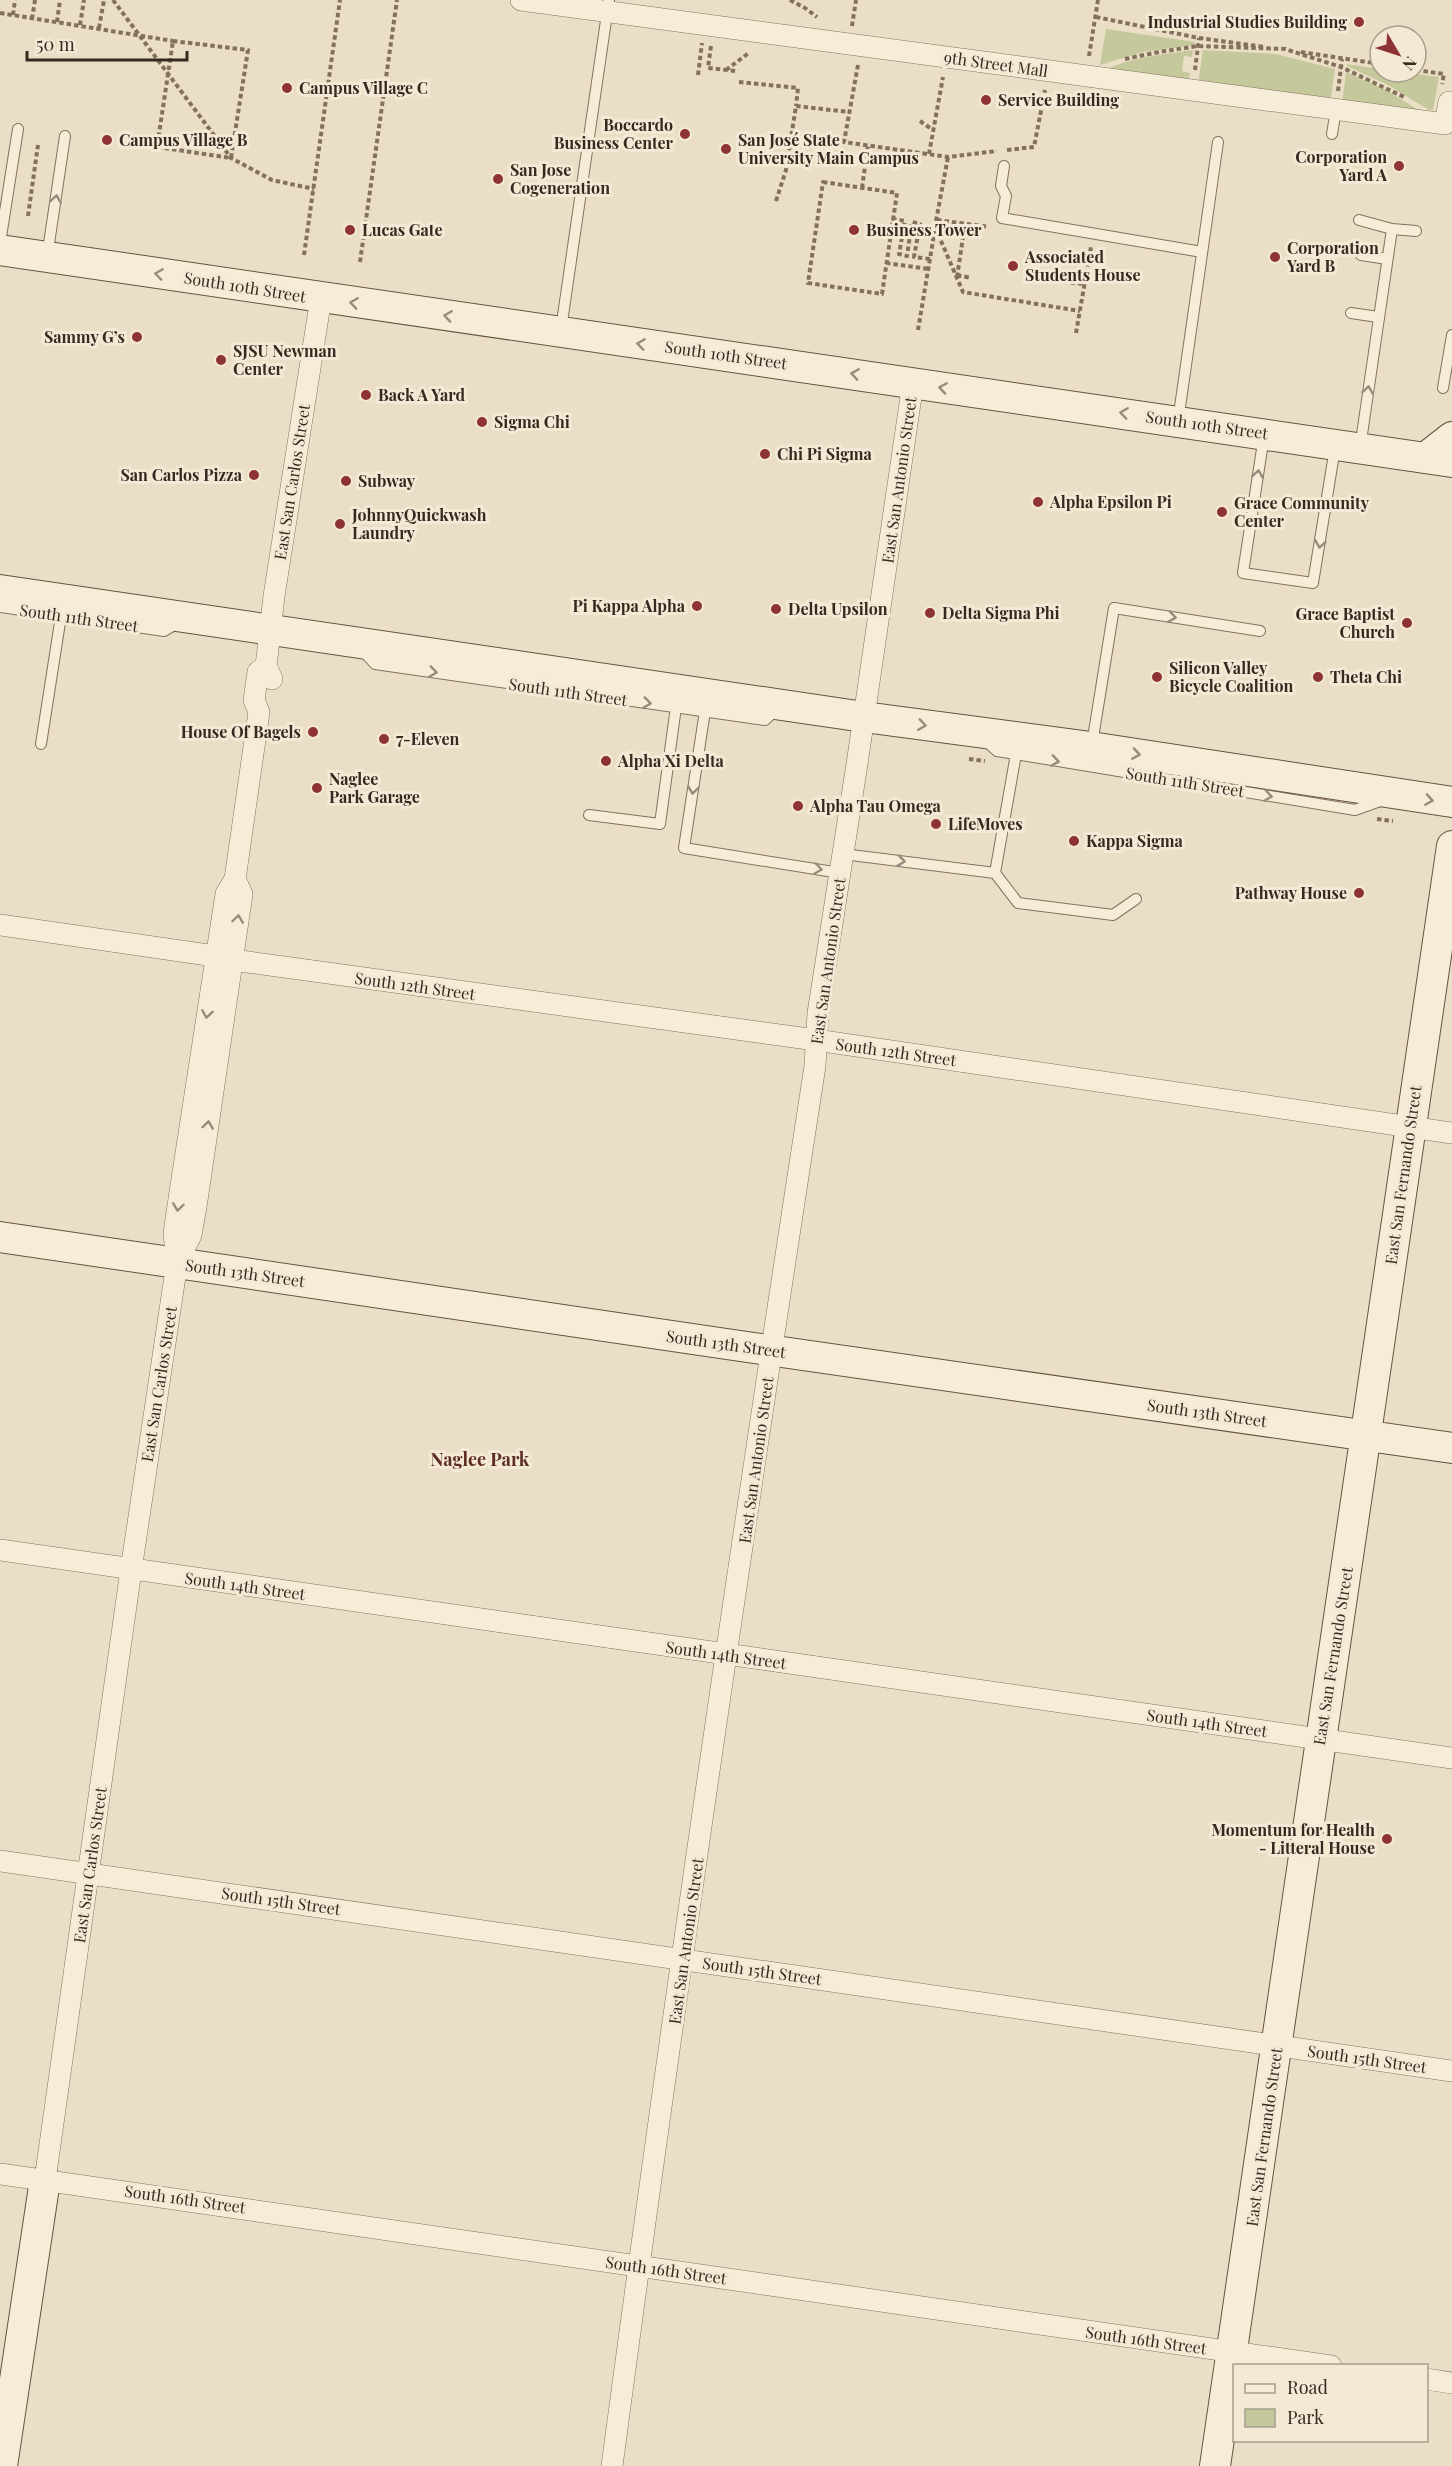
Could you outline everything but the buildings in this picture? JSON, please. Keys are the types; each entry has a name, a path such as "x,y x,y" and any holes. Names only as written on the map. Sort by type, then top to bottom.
{"street":[{"name":"9th Street Mall","path":"521,0 608,6 859,57 946,58 1445,124 1449,102 1452,102"},
{"name":"South 10th Street","path":"0,250 1438,460"},
{"name":"East San Carlos Street","path":"2,2466 90,1874 131,1570 177,1263 191,1235 224,958 242,894 235,879 259,712 254,700 258,672 266,666 321,298"},
{"name":"East San Antonio Street","path":"612,2466 638,2266 771,1351 815,1066 818,1013 913,383"},
{"path":"1438,460 1452,437"},
{"name":"South 11th Street","path":"0,590 864,717 1091,747 1452,802"},
{"name":"East San Fernando Street","path":"1215,2466 1452,846"},
{"name":"South 12th Street","path":"0,925 816,1040 1452,1133"},
{"name":"South 13th Street","path":"0,1237 771,1351 1452,1448"},
{"name":"South 14th Street","path":"0,1550 727,1656 1452,1758"},
{"name":"South 15th Street","path":"0,1861 1452,2071"},
{"name":"South 16th Street","path":"0,2174 1316,2364"},
{"path":"1428,2379 1452,2383"}],"lane":[{"path":"561,333 608,6"},
{"path":"1332,134 1336,110"},
{"path":"0,243 18,129"},
{"path":"47,257 65,136"},
{"path":"1178,421 1218,142"},
{"path":"1004,166 1001,186 1006,196 1002,218 1202,252"},
{"path":"1359,220 1392,229 1416,231"},
{"path":"1265,434 1243,573 1313,583 1378,317 1392,229"},
{"path":"1361,255 1387,259"},
{"path":"1351,313 1378,317"},
{"path":"1443,388 1452,334"},
{"name":"South 11th Street","path":"0,607 164,631 190,617"},
{"path":"1091,747 1114,608 1260,631"},
{"path":"41,744 61,616"},
{"name":"South 11th Street","path":"355,642 375,664 765,720 783,704"},
{"path":"589,815 660,824 676,707"},
{"path":"705,711 684,848 842,863 995,873"},
{"name":"South 11th Street","path":"977,733 997,751 1355,810 1397,795"},
{"path":"1016,754 995,873 1018,903 1113,915 1136,899"}],"path":[{"path":"12,15 15,0"},
{"path":"32,19 35,0"},
{"path":"57,22 60,0"},
{"path":"80,25 84,0"},
{"path":"99,28 104,0"},
{"path":"113,0 231,158"},
{"path":"304,255 340,0"},
{"path":"360,262 397,0"},
{"path":"1086,76 1098,0"},
{"path":"0,13 173,41 248,50 231,158"},
{"path":"1096,17 1199,38 1368,62"},
{"path":"1192,90 1199,38"},
{"path":"173,41 157,147 231,158 272,180 314,189"},
{"path":"1086,76 1131,58 1198,46 1285,50 1341,67 1385,86 1412,102"},
{"path":"726,70 749,52 760,53"},
{"path":"847,66 859,57"},
{"path":"859,57 844,142 948,157 1034,147 1049,71"},
{"path":"929,154 946,58"},
{"path":"1336,110 1342,59"},
{"path":"708,68 736,71"},
{"path":"1428,72 1444,74"},
{"path":"739,82 798,88 786,170 776,201"},
{"path":"796,106 849,112"},
{"path":"920,121 933,130"},
{"path":"28,216 38,145"},
{"path":"862,188 868,145"},
{"path":"918,330 948,157"},
{"path":"823,182 897,192 892,219 882,294 808,283 823,182"},
{"path":"892,219 905,221 899,254 907,256 912,222 920,224 914,257 930,259"},
{"path":"957,277 965,224"},
{"path":"935,227 963,292 1080,311"},
{"path":"1076,333 1092,242"},
{"path":"886,263 928,269"},
{"path":"957,277 970,278"},
{"path":"1048,280 1085,284"}],"green space":[{"path":"1106,29 1195,42 1194,45 1143,52 1100,65"},
{"path":"1193,50 1192,57 1184,56 1182,71 1190,73 1188,82 1105,70 1137,59"},
{"path":"1203,50 1276,54 1335,69 1330,103 1198,84"},
{"path":"1347,64 1368,67 1368,76"},
{"path":"1346,72 1368,84 1388,91 1426,115 1342,104"},
{"path":"1428,76 1439,77 1433,110 1429,110 1386,84 1428,84"}],"place":[{"name":"Industrial Studies Building","path":"1359,22"},
{"name":"Campus Village C","path":"287,88"},
{"name":"Service Building","path":"986,100"},
{"name":"Boccardo Business Center","path":"685,134"},
{"name":"Campus Village B","path":"107,140"},
{"name":"San José State University Main Campus","path":"726,149"},
{"name":"Corporation Yard A","path":"1399,166"},
{"name":"San Jose Cogeneration","path":"498,179"},
{"name":"Lucas Gate","path":"350,230"},
{"name":"Business Tower","path":"854,230"},
{"name":"Corporation Yard B","path":"1275,257"},
{"name":"Associated Students House","path":"1013,266"},
{"name":"Sammy G’s","path":"137,337"},
{"name":"SJSU Newman Center","path":"221,360"},
{"name":"Back A Yard","path":"366,395"},
{"name":"Sigma Chi","path":"482,422"},
{"name":"Chi Pi Sigma","path":"765,454"},
{"name":"San Carlos Pizza","path":"254,475"},
{"name":"Subway","path":"346,481"},
{"name":"Alpha Epsilon Pi","path":"1038,502"},
{"name":"Grace Community Center","path":"1222,512"},
{"name":"JohnnyQuickwash Laundry","path":"340,524"},
{"name":"Pi Kappa Alpha","path":"697,606"},
{"name":"Delta Upsilon","path":"776,609"},
{"name":"Delta Sigma Phi","path":"930,613"},
{"name":"Grace Baptist Church","path":"1407,623"},
{"name":"Silicon Valley Bicycle Coalition","path":"1157,677"},
{"name":"Theta Chi","path":"1318,677"},
{"name":"House Of Bagels","path":"313,732"},
{"name":"7-Eleven","path":"384,739"},
{"name":"Alpha Xi Delta","path":"606,761"},
{"name":"Naglee Park Garage","path":"317,788"},
{"name":"Alpha Tau Omega","path":"798,806"},
{"name":"LifeMoves","path":"936,824"},
{"name":"Kappa Sigma","path":"1074,841"},
{"name":"Pathway House","path":"1359,893"},
{"name":"Momentum for Health - Litteral House","path":"1387,1839"}],"district":[{"name":"Naglee Park","path":"480,1460"}]}
